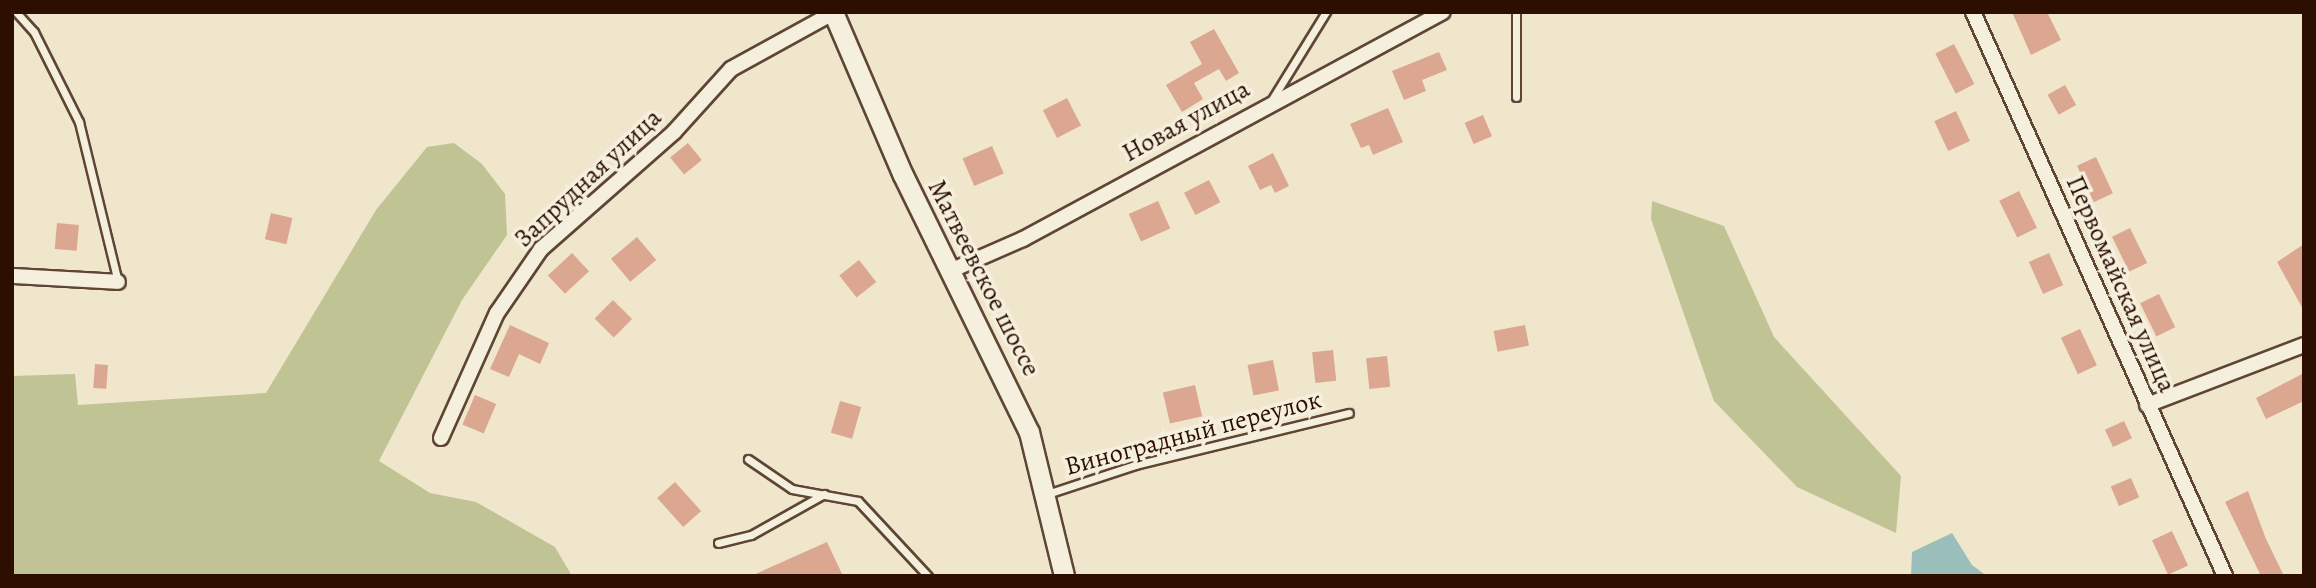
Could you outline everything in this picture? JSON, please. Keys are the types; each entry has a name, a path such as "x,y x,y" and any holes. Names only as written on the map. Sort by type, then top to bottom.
{"main road":[{"name":"Матвеевское шоссе","path":"833,13 1030,432 1047,494 1064,576"}],"street":[{"name":"Новая улица","path":"952,270 1023,239 1271,102 1443,12"},
{"name":"Первомайская улица","path":"1973,12 2225,576"},
{"name":"Запрудная улица","path":"442,438 497,313 541,249 674,132 731,69 833,13"},
{"path":"12,276 118,282"},
{"path":"2147,405 2304,345"}],"lane":[{"path":"16,12 34,32 79,122 118,282"},
{"path":"1271,102 1326,12"},
{"path":"1516,12 1516,97"},
{"name":"Виноградный переулок","path":"1047,494 1135,465 1349,413"},
{"path":"748,459 781,484 825,494 872,510 928,576"},
{"path":"718,542 751,535 825,494"}],"green space":[{"path":"454,143 482,164 505,194 507,235 462,300 379,461 430,493 476,502 555,547 572,576 12,576 12,376 75,374 78,405 266,393 376,210 427,147"},
{"path":"1652,201 1724,226 1774,337 1901,476 1896,533 1797,487 1714,401 1651,219"}],"water":[{"path":"1952,533 1972,565 1987,576 1911,576 1912,552"}],"building":[{"path":"2012,12 2047,12 2061,40 2031,55"},
{"path":"1214,29 1239,73 1226,81 1219,69 1194,83 1203,99 1182,112 1166,85 1202,64 1190,42"},
{"path":"1954,44 1974,84 1956,94 1935,54"},
{"path":"1439,52 1447,70 1422,80 1426,91 1404,100 1392,71"},
{"path":"2065,85 2076,105 2059,115 2048,95"},
{"path":"1067,98 1081,126 1057,138 1043,110"},
{"path":"1388,108 1403,142 1373,155 1369,145 1361,148 1350,124"},
{"path":"1956,111 1970,141 1948,151 1934,121"},
{"path":"1483,115 1492,136 1474,144 1465,123"},
{"path":"688,143 702,160 684,175 670,157"},
{"path":"992,146 1004,174 974,186 963,159"},
{"path":"1273,153 1289,186 1275,193 1271,185 1260,190 1248,166"},
{"path":"2096,157 2113,193 2094,202 2077,166"},
{"path":"1209,180 1220,202 1195,215 1184,193"},
{"path":"2019,191 2037,228 2017,237 1999,201"},
{"path":"1158,201 1170,228 1141,241 1129,214"},
{"path":"271,213 292,218 286,244 265,239"},
{"path":"57,223 79,225 77,251 55,249"},
{"path":"2130,228 2147,263 2129,272 2112,237"},
{"path":"637,237 656,260 630,282 611,259"},
{"path":"2304,244 2304,311 2277,262"},
{"path":"572,253 589,271 565,294 548,276"},
{"path":"2049,253 2063,285 2043,294 2029,262"},
{"path":"859,260 876,282 857,297 839,275"},
{"path":"2159,294 2175,327 2156,336 2140,303"},
{"path":"613,300 632,319 614,337 595,318"},
{"path":"510,325 549,343 540,364 519,354 509,377 490,369"},
{"path":"1525,325 1529,346 1498,352 1494,331"},
{"path":"2080,329 2097,365 2078,374 2061,338"},
{"path":"1333,350 1336,381 1315,383 1312,352"},
{"path":"1387,356 1390,387 1369,389 1366,358"},
{"path":"1273,360 1279,390 1253,395 1247,365"},
{"path":"95,364 108,365 106,389 93,388"},
{"path":"2304,373 2304,401 2266,419 2256,398"},
{"path":"1195,385 1202,416 1170,424 1163,392"},
{"path":"475,395 496,404 484,433 462,424"},
{"path":"840,401 861,407 852,439 831,433"},
{"path":"2124,421 2132,438 2113,447 2105,430"},
{"path":"2131,478 2139,497 2119,506 2111,487"},
{"path":"675,482 701,511 683,527 657,498"},
{"path":"2248,491 2266,539 2284,576 2261,576 2225,502"},
{"path":"2172,531 2188,565 2168,575 2152,540"},
{"path":"827,542 843,576 751,576"}]}
